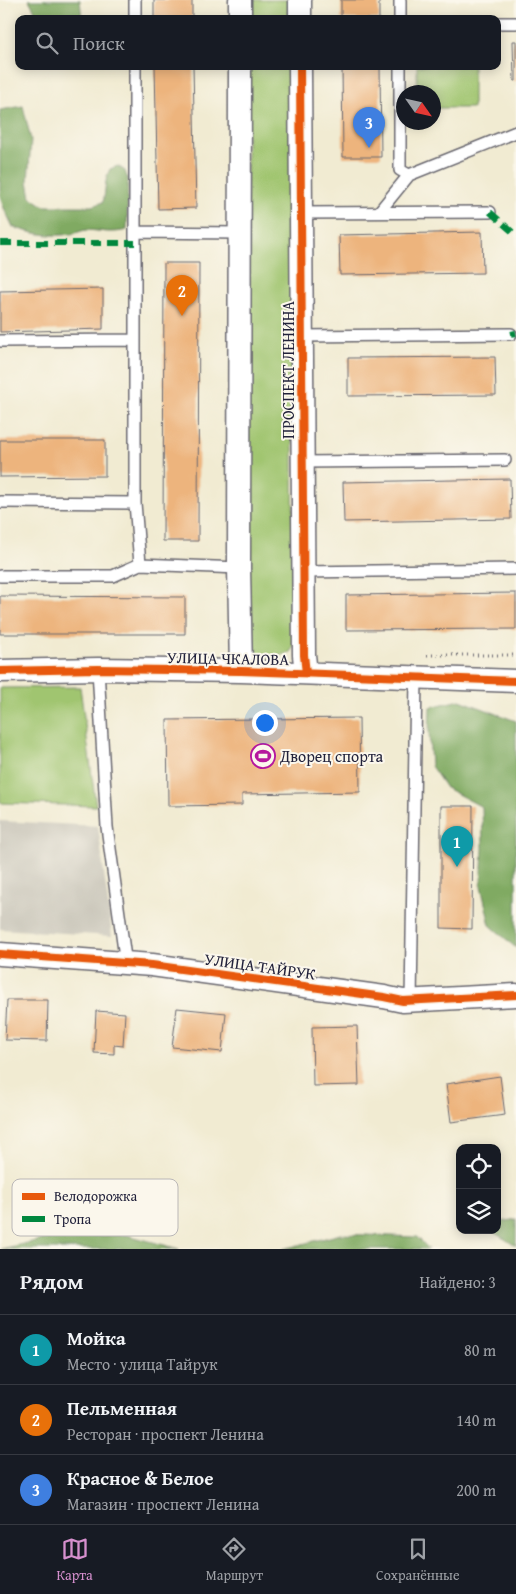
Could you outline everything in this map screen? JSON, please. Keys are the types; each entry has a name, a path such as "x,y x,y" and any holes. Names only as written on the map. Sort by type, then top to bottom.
{"street":[{"path":"240,0 240,15"},
{"path":"300,0 300,15"},
{"path":"240,70 239,568 241,671"},
{"name":"ПРОСПЕКТ ЛЕНИНА","path":"300,70 303,572 306,673"},
{"name":"УЛИЦА ЧКАЛОВА","path":"0,671 98,669 241,671 516,680"},
{"name":"УЛИЦА ТАЙРУК","path":"0,954 152,965 403,1001 516,995"}],"lane":[{"path":"135,0 135,15"},
{"path":"400,0 400,15"},
{"path":"501,23 516,23"},
{"path":"135,70 135,503 140,564"},
{"path":"400,70 400,170 409,175"},
{"path":"379,212 409,175 516,132"},
{"path":"301,213 490,212"},
{"path":"135,232 239,233"},
{"path":"302,336 512,334"},
{"path":"0,341 135,340"},
{"path":"303,462 504,460"},
{"path":"0,502 135,503"},
{"path":"0,576 113,576 140,564 239,568"},
{"path":"303,572 516,569"},
{"path":"98,669 107,827 126,964"},
{"path":"411,1001 416,678"}],"shaded area":[{"path":"0,821 98,826 112,936 0,929"}],"green space":[{"path":"29,0 80,0 82,15 36,15"},
{"path":"247,0 290,0 290,15 247,15"},
{"path":"247,70 291,70 294,646 290,652 273,657 256,655 247,647"},
{"path":"417,70 473,70 473,108 441,108 441,85 417,85"},
{"path":"23,106 31,140 28,181 31,197 44,206 92,206 103,202 108,173 110,169 118,166 125,171 128,180 127,230 111,232 85,230 72,234 49,235 13,227 0,195 0,110"},
{"path":"80,687 96,806 0,803 0,688"},
{"path":"460,700 516,721 516,948 490,925 481,886 483,848 482,807 446,788 431,766 430,707"},
{"path":"516,1219 516,1246 496,1234 501,1234 501,1222"},
{"path":"341,1234 417,1237 429,1249 283,1249"},
{"path":"131,1236 179,1249 1,1249 54,1237"}],"building":[{"path":"154,0 192,0 192,15 154,15"},
{"path":"341,0 379,0 379,15 341,15"},
{"path":"513,41 516,41 516,81 514,81"},
{"path":"155,70 193,70 196,208 158,209"},
{"path":"342,70 380,70 381,157 343,157"},
{"path":"482,232 483,273 340,275 339,235"},
{"path":"164,263 199,263 198,541 163,541"},
{"path":"103,289 103,329 0,332 0,291"},
{"path":"495,357 496,395 348,396 348,358"},
{"path":"0,440 105,440 105,476 0,477"},
{"path":"510,479 511,519 344,522 343,482"},
{"path":"516,593 516,629 346,630 346,595"},
{"path":"0,596 185,597 185,634 0,634"},
{"name":"Дворец спорта","path":"359,718 360,792 242,794 242,805 168,806 167,720"},
{"path":"441,806 473,806 472,929 441,928"},
{"path":"7,1000 48,1000 47,1041 5,1040"},
{"path":"177,1008 226,1013 222,1052 172,1047"},
{"path":"96,1011 125,1013 123,1046 114,1045 114,1054 94,1053"},
{"path":"357,1026 359,1085 313,1086 312,1027"},
{"path":"500,1076 505,1115 451,1122 446,1084"}],"marked path":[{"path":"490,212 516,235"},
{"path":"0,243 135,243"},
{"path":"511,334 516,333"}],"cycle path":[{"path":"300,70 304,655 306,673"},
{"path":"0,671 98,669 241,671 516,681"},
{"path":"0,954 152,965 403,1001 516,995"}],"place":[{"name":"Красное & Белое","path":"369,148"},
{"name":"Пельменная","path":"182,316"},
{"name":"Дворец спорта","path":"263,756"},
{"name":"Мойка","path":"457,867"}]}
